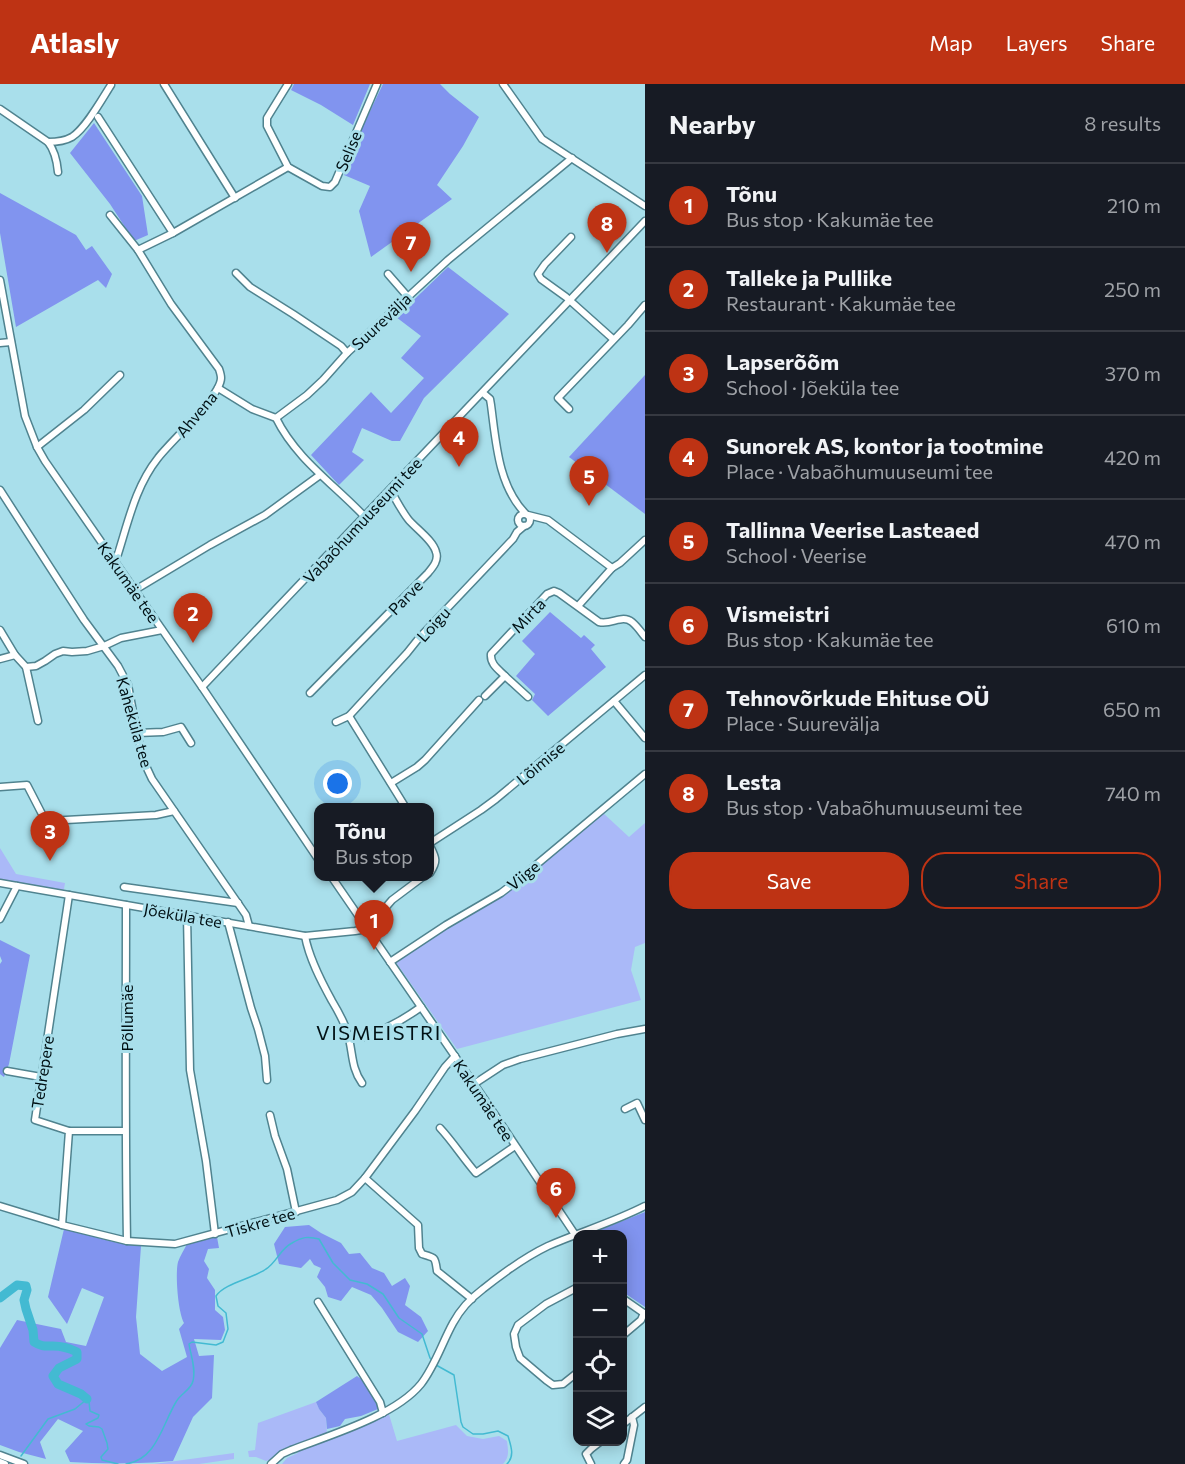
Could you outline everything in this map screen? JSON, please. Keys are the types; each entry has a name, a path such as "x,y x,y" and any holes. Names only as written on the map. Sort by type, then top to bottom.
{"street":[{"path":"164,84 235,198"},
{"path":"138,250 288,167 267,126 267,118 288,84"},
{"name":"Selise","path":"288,167 322,186 330,186 335,182 376,84"},
{"path":"503,84 542,139 645,206"},
{"path":"48,142 72,137 80,130 95,115 111,86"},
{"path":"0,109 48,142 53,148 58,172"},
{"path":"95,115 173,232"},
{"name":"Suurevälja","path":"276,418 307,395 347,353 448,260 572,158"},
{"name":"Ahvena","path":"111,215 138,250 171,304 219,369 221,378 218,388 158,458 140,487 117,557 114,560"},
{"name":"Vabaõhumuuseumi tee","path":"202,687 645,221"},
{"path":"571,237 538,274 541,279 570,300 613,339"},
{"path":"236,273 250,287 341,346 347,353"},
{"path":"388,274 408,297"},
{"name":"Kakumäe tee","path":"0,279 25,416 37,447 314,853"},
{"path":"569,409 558,398 645,304"},
{"path":"0,343 11,342"},
{"path":"37,447 84,410 120,375"},
{"path":"218,388 252,408 276,418 283,431 320,475 365,517"},
{"name":"Loigu","path":"349,716 513,539 523,522 502,472 491,405 483,393"},
{"path":"135,590 210,544 265,515 320,475"},
{"name":"Kaheküla tee","path":"0,489 84,620 118,666 128,685 137,734 145,764 152,779 246,915 249,926"},
{"name":"Parve","path":"310,693 428,573 437,559 432,544 406,518 390,490"},
{"name":"Loigu","path":"518,507 526,514"},
{"path":"523,522 521,514 548,520 612,567"},
{"path":"523,522 530,518 526,514"},
{"path":"523,522 538,517"},
{"path":"578,606 612,567 620,563 645,540"},
{"name":"Mirta","path":"505,676 492,663 491,654 547,594 554,591 559,592 599,622 605,624 621,619 630,620 645,637"},
{"path":"0,630 26,668 38,721"},
{"path":"26,668 36,666 63,651 87,651 121,638 162,630"},
{"path":"0,659 15,655"},
{"name":"Lõimise","path":"434,841 496,799 645,675"},
{"path":"391,783 417,767 505,676 528,697"},
{"path":"614,701 645,738"},
{"path":"336,722 349,716 404,803"},
{"path":"137,734 163,732 181,727 191,743"},
{"name":"Viige","path":"390,962 446,925 501,893 645,774"},
{"path":"0,787 27,785 45,820 48,821 156,815 174,811"},
{"name":"Kakumäe tee","path":"334,881 573,1233"},
{"path":"367,929 392,900 417,881"},
{"name":"Jõeküla tee","path":"0,883 305,936 367,929"},
{"path":"0,919 17,886"},
{"path":"124,887 238,903"},
{"name":"Tedrepere","path":"69,895 35,1120 69,1131"},
{"name":"Põllumäe","path":"126,905 127,1241"},
{"path":"187,915 190,1070 206,1161 215,1234"},
{"path":"228,922 265,1056 267,1080"},
{"path":"305,936 325,988 348,1035 354,1067 362,1083"},
{"path":"366,1036 384,1030 421,1006"},
{"path":"474,1084 510,1062 645,1029"},
{"name":"Tiskre tee","path":"0,1206 62,1225 127,1241 175,1244 337,1200 351,1192 365,1178 455,1056"},
{"path":"7,1071 41,1077"},
{"path":"625,1109 637,1103 645,1120"},
{"path":"270,1115 287,1169 296,1212"},
{"path":"440,1128 476,1173 515,1146"},
{"path":"62,1225 69,1131 125,1131"},
{"path":"365,1178 418,1225 419,1248 422,1254 433,1257 436,1260 437,1271 472,1299"},
{"path":"592,1230 645,1206"},
{"path":"271,1464 282,1454 382,1413 404,1399 421,1384 454,1321 472,1299 528,1257 546,1247 573,1238"},
{"path":"573,1290 546,1304 518,1325 514,1334 520,1358 553,1385 563,1384 573,1376"},
{"path":"318,1302 380,1402 382,1413"},
{"path":"627,1302 644,1314 641,1320 627,1332"},
{"path":"627,1421 645,1407"},
{"path":"624,1464 627,1460 634,1425 632,1417"},
{"path":"591,1464 586,1454 595,1446"},
{"path":"0,1455 24,1464"},
{"path":"0,1462 5,1464"}],"shaded area":[{"path":"294,84 370,84 353,125 291,90"},
{"path":"383,84 440,84 479,117 437,185 452,199 371,257 359,211 370,186 344,175 360,132"},
{"path":"94,123 142,196 148,235 134,241 110,204 70,153"},
{"path":"0,193 76,235 86,250 92,246 112,274 106,288 98,280 16,327 0,233"},
{"path":"448,267 509,314 424,398 400,441 392,441 362,428 352,452 364,460 339,485 311,455 371,392 391,413 424,378 401,358 421,336 396,317"},
{"path":"645,375 645,514 569,457"},
{"path":"550,612 581,638 584,635 595,645 591,649 606,667 548,716 532,700 535,694 516,676 535,654 522,641"},
{"path":"602,812 629,837 645,823 645,943 635,947 631,970 641,1000 457,1049 395,961 438,931 503,894"},
{"path":"0,848 16,874 65,883 64,889 62,891 0,880"},
{"path":"0,940 30,955 9,1064 4,1077 0,1074 0,964 2,961"},
{"path":"645,1212 645,1307 627,1295 627,1230 598,1230"},
{"path":"309,1225 341,1243 349,1254 360,1253 372,1268 384,1273 392,1286 405,1278 410,1286 405,1305 421,1317 428,1331 418,1342 398,1332 371,1295 352,1287 341,1301 328,1297 325,1287 317,1277 321,1268 314,1265 310,1259 301,1268 279,1264 274,1244 285,1227"},
{"path":"64,1229 114,1242 141,1246 136,1317 140,1354 162,1371 187,1357 179,1329 184,1323 178,1293 179,1260 187,1244 217,1237 219,1248 208,1249 204,1261 209,1269 207,1278 215,1290 215,1310 223,1317 225,1330 221,1340 194,1339 199,1356 214,1355 212,1398 193,1417 173,1461 70,1462 65,1451 83,1431 58,1419 40,1442 46,1459 0,1445 0,1348 17,1320 61,1329 66,1342 86,1346 104,1297 82,1288 67,1324 48,1297"},
{"path":"357,1376 370,1390 378,1409 345,1419 340,1426 327,1429 326,1418 316,1402"},
{"path":"316,1402 326,1418 327,1433 283,1449 266,1461 249,1457 248,1451 255,1450 258,1423"},
{"path":"388,1411 397,1441 456,1425 467,1436 483,1439 499,1436 507,1441 507,1459 503,1464 282,1464 298,1451"},
{"path":"234,1453 234,1459 199,1464 154,1464"}],"waterway":[{"path":"126,1464 136,1461 152,1448 176,1402 192,1384 194,1372 189,1344 192,1342 216,1345 223,1342 228,1329 226,1313 218,1306 216,1296 232,1284 266,1269 281,1252 302,1238 319,1239 333,1263 350,1280 367,1284 383,1294 399,1318 422,1334 433,1361"},
{"path":"0,1298 17,1285 26,1286 24,1300 33,1330 34,1342 77,1352 77,1359 59,1368 53,1376 58,1384 87,1399"},
{"path":"436,1365 454,1375 463,1427 473,1434 498,1431 508,1436 512,1454 507,1464"},
{"path":"21,1456 48,1419 75,1409 87,1399 90,1411 99,1415 98,1418 86,1424 102,1429 107,1443 108,1449 101,1457 102,1460 118,1464"}],"place":[{"name":"Lesta","path":"607,253"},
{"name":"Tehnovõrkude Ehituse OÜ","path":"411,272"},
{"name":"Sunorek AS, kontor ja tootmine","path":"459,467"},
{"name":"Tallinna Veerise Lasteaed","path":"589,506"},
{"name":"Talleke ja Pullike","path":"193,643"},
{"name":"Lapserõõm","path":"50,861"},
{"name":"Tõnu","path":"374,950"},
{"name":"Vismeistri","path":"556,1218"}],"district":[{"name":"VISMEISTRI","path":"379,1032"}]}
